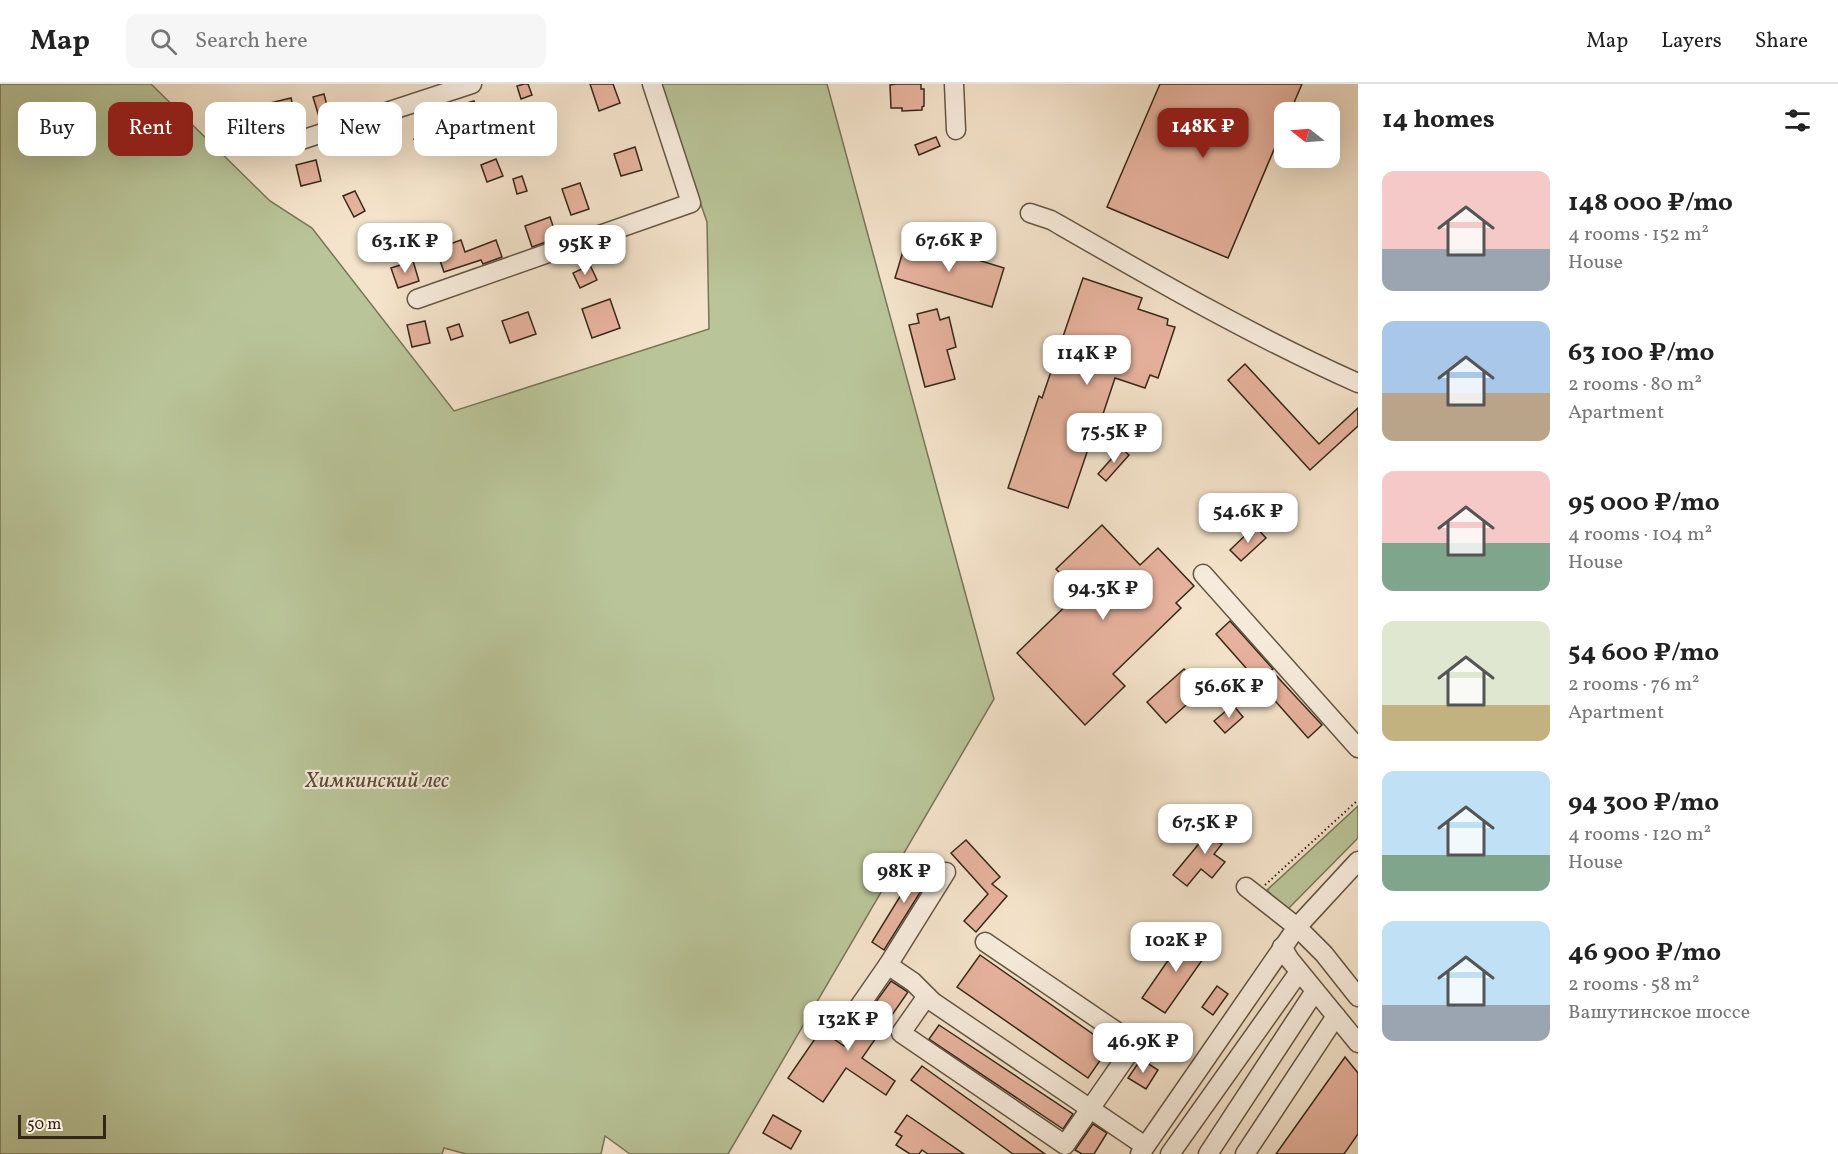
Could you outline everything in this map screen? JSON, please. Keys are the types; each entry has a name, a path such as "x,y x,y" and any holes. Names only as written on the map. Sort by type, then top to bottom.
{"street":[{"path":"306,138 472,84"},
{"path":"417,299 691,203 652,84"},
{"path":"954,84 956,130"},
{"path":"1030,213 1051,220 1240,326 1314,364 1358,383"},
{"path":"1203,574 1358,748"},
{"path":"888,964 914,982 927,996 1090,1109 1142,1150 1282,947 1297,927 1358,861"},
{"path":"847,1024 946,872"},
{"path":"1251,891 1297,927 1324,954 1358,997"},
{"path":"927,996 902,1033 1065,1146 1135,1044 986,942"},
{"path":"1282,947 1299,972 1358,1043"},
{"path":"1170,1154 1299,972"},
{"path":"1208,1154 1315,991"},
{"path":"1245,1154 1336,1016"}],"path":[{"path":"1251,891 1358,800"}],"green space":[{"name":"Химкинский лес","path":"0,84 151,84 169,102 108,102 108,156 193,156 193,125 205,137 205,156 224,156 270,201 312,228 454,411 709,329 707,222 659,84 827,84 994,699 728,1154 630,1154 605,1136 601,1154 466,1154 444,1148 442,1154 0,1154"},
{"path":"1358,806 1358,838 1286,911 1267,890"}],"building":[{"path":"528,84 532,95 521,99 517,86"},
{"path":"590,84 613,84 620,103 599,111"},
{"path":"921,84 921,89 924,89 922,110 902,111 902,108 891,108 890,85"},
{"path":"1160,84 1302,84 1294,102 1274,102 1274,150 1228,258 1107,207"},
{"path":"324,94 326,102 318,102 318,113 313,97"},
{"path":"291,98 292,102 274,102"},
{"path":"936,137 940,146 919,155 915,145"},
{"path":"635,147 642,170 621,176 614,154"},
{"path":"496,159 503,176 487,182 481,165"},
{"path":"316,160 321,181 301,186 296,165"},
{"path":"522,176 527,191 517,194 513,179"},
{"path":"580,183 589,209 571,215 562,189"},
{"path":"355,191 365,211 354,217 343,196"},
{"path":"550,217 557,238 532,247 525,226"},
{"path":"907,238 1004,268 992,307 895,278"},
{"path":"461,240 465,252 496,240 502,257 483,264 481,260 444,272 436,249"},
{"path":"413,261 419,281 398,288 391,268"},
{"path":"590,265 597,280 580,288 573,273"},
{"path":"1083,278 1142,298 1138,309 1168,319 1167,325 1175,327 1158,378 1150,375 1145,388 1115,378 1068,508 1008,488"},
{"path":"610,299 620,328 592,338 582,309"},
{"path":"937,309 940,320 949,317 956,347 947,350 955,379 925,387 909,325 919,323 917,314"},
{"path":"528,312 536,334 510,343 502,321"},
{"path":"425,321 430,343 412,347 407,325"},
{"path":"459,324 463,336 451,340 447,328"},
{"path":"1245,364 1319,444 1358,408 1358,426 1310,470 1228,380"},
{"path":"1121,448 1129,455 1106,481 1098,474"},
{"path":"1102,525 1140,565 1158,548 1194,586 1176,603 1181,608 1113,674 1125,686 1085,725 1017,653 1079,593 1056,569"},
{"path":"1255,526 1266,538 1241,561 1230,550"},
{"path":"1230,621 1322,725 1308,738 1216,634"},
{"path":"1184,669 1203,690 1166,723 1147,702"},
{"path":"1233,705 1243,717 1225,733 1214,721"},
{"path":"1222,816 1232,824 1218,842 1222,844 1214,854 1225,862 1212,878 1201,869 1187,886 1173,875"},
{"path":"966,840 1000,877 992,884 1007,896 976,932 964,921 988,894 951,853"},
{"path":"923,859 936,867 884,950 872,942"},
{"path":"1187,933 1210,949 1165,1013 1142,998"},
{"path":"980,955 1110,1046 1088,1078 957,987"},
{"path":"891,981 908,992 862,1058 895,1081 886,1095 846,1068 823,1102 788,1078 821,1030 844,1046"},
{"path":"1217,986 1228,994 1213,1015 1202,1007"},
{"path":"939,1025 1073,1114 1063,1129 929,1039"},
{"path":"1345,1057 1358,1073 1358,1134 1344,1154 1276,1154"},
{"path":"1141,1059 1158,1070 1146,1089 1128,1078"},
{"path":"922,1066 1045,1154 1013,1154 911,1080"},
{"path":"773,1115 801,1131 791,1149 763,1133"},
{"path":"907,1115 964,1154 928,1154 922,1150 919,1154 910,1154 896,1145 902,1136 895,1132"},
{"path":"1093,1124 1107,1133 1094,1154 1082,1154 1075,1150"}]}
